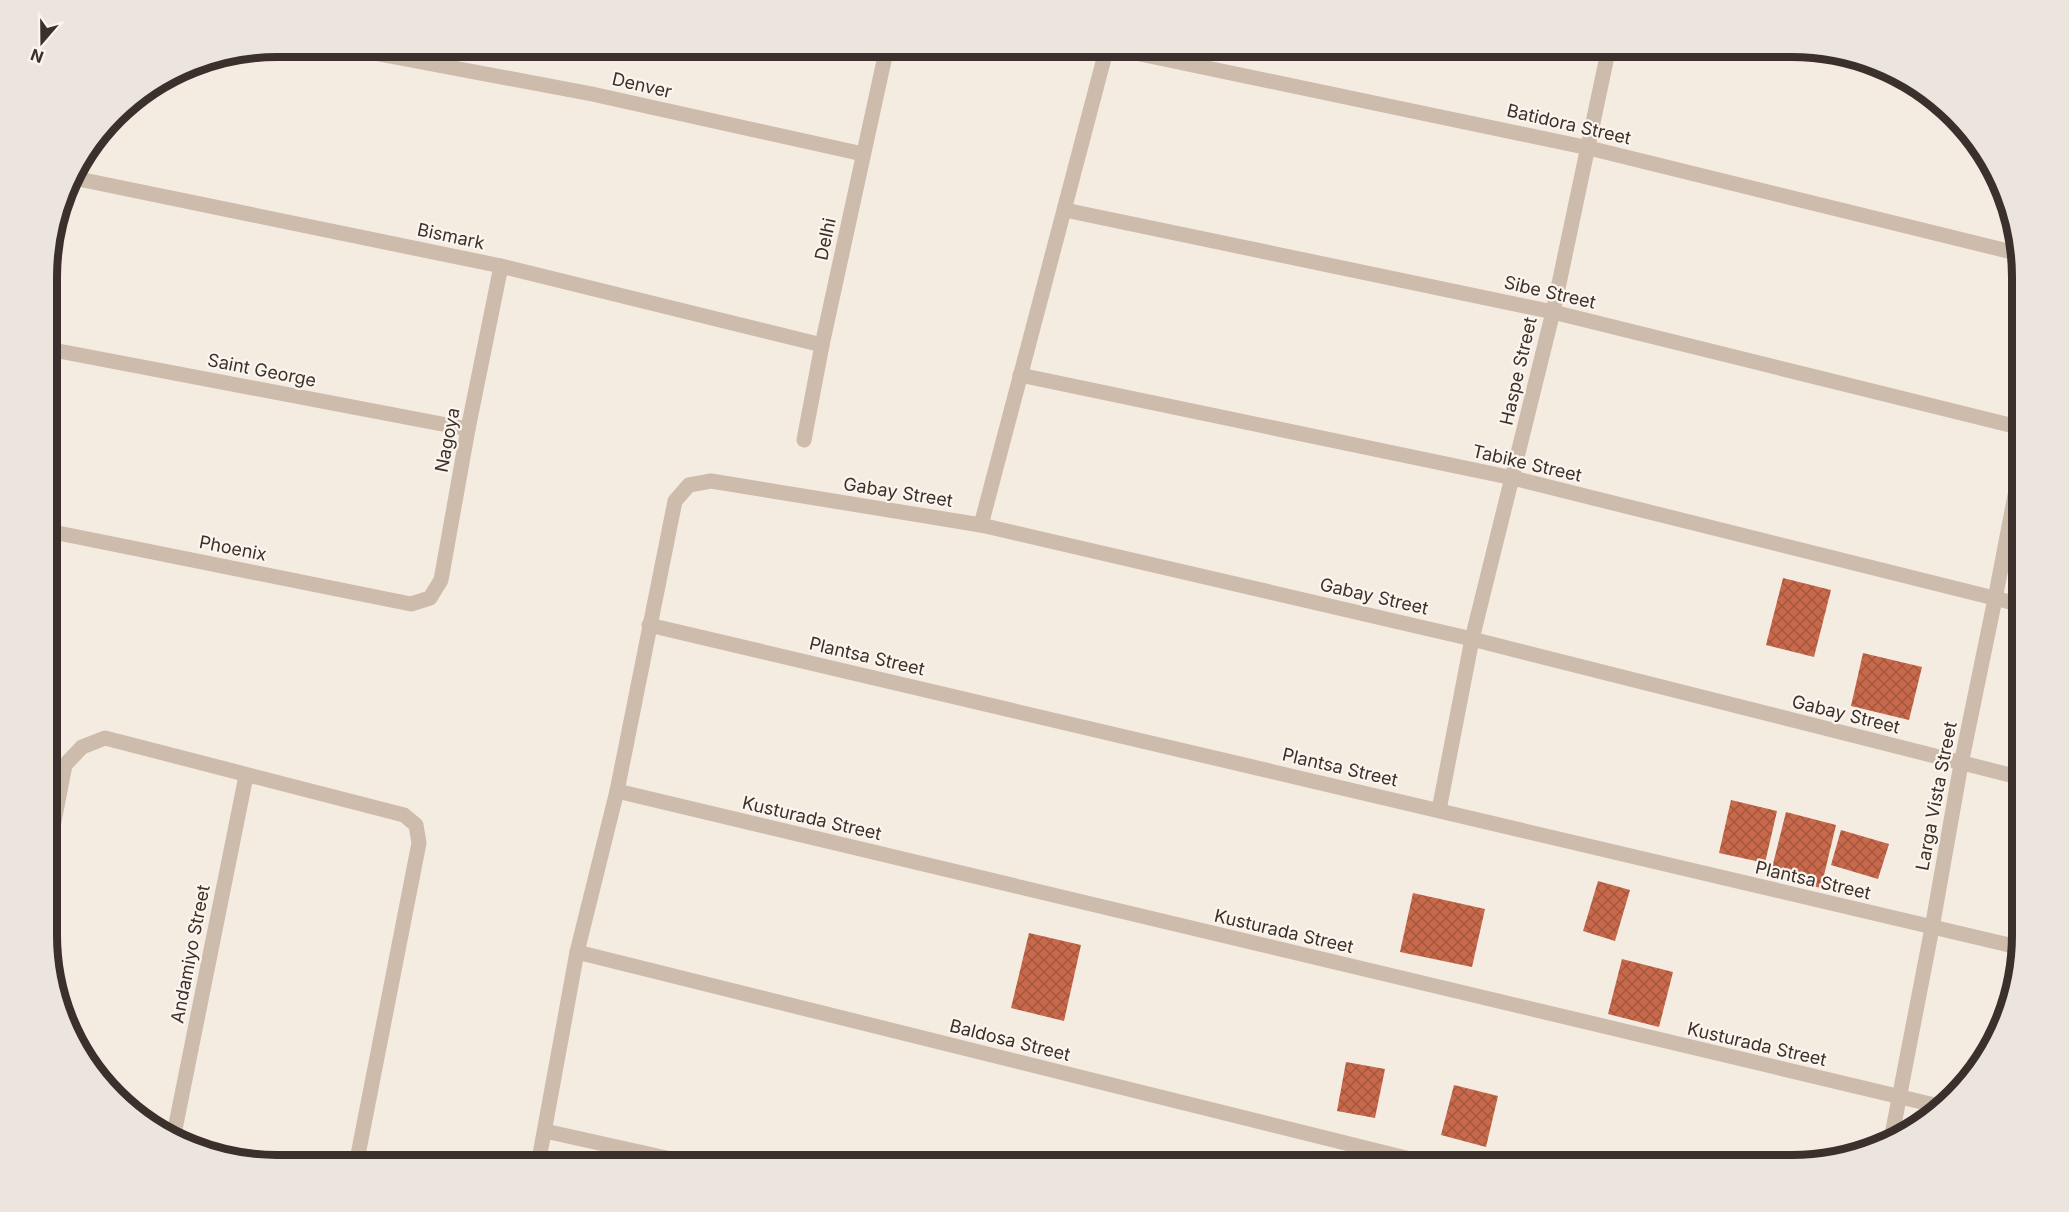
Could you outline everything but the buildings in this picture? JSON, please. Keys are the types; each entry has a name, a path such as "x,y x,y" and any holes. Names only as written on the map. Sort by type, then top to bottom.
{"street":[{"name":"Denver","path":"399,57 592,94 863,154"},
{"name":"Delhi","path":"804,441 822,345 885,57"},
{"path":"981,525 1104,57"},
{"name":"Batidora Street","path":"1159,57 1588,148 2011,252"},
{"name":"Haspe Street","path":"1438,810 1472,639 1553,312 1607,57"},
{"name":"Bismark","path":"80,179 501,266 822,345"},
{"name":"Sibe Street","path":"1065,210 1553,312 2012,426"},
{"name":"Nagoya","path":"411,604 430,598 441,580 468,429 501,266"},
{"name":"Saint George","path":"57,351 468,429"},
{"name":"Tabike Street","path":"1020,375 1513,478 2012,603"},
{"name":"Gabay Street","path":"649,625 675,501 689,485 711,481 981,525 1472,639 2012,776"},
{"name":"Larga Vista Street","path":"1893,1131 1961,764 2012,511"},
{"name":"Phoenix","path":"57,533 411,604"},
{"path":"540,1155 577,952 617,791 649,625"},
{"name":"Plantsa Street","path":"649,625 2012,946"},
{"path":"57,806 65,765 82,747 105,738 404,815 416,825 419,843 358,1155"},
{"name":"Andamiyo Street","path":"175,1130 246,776"},
{"name":"Kusturada Street","path":"617,791 1932,1105"},
{"name":"Baldosa Street","path":"577,952 1394,1155"},
{"path":"545,1131 653,1155"}]}
